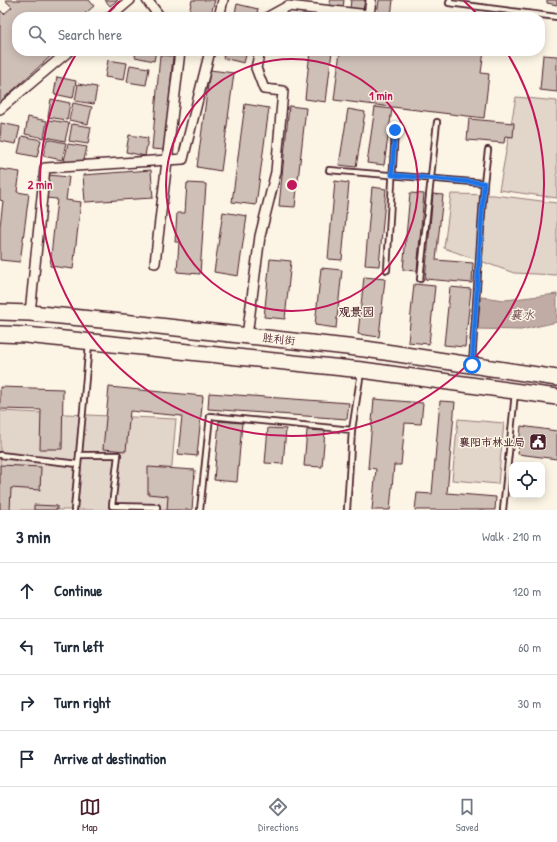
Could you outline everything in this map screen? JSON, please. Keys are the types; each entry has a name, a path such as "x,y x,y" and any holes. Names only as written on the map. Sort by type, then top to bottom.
{"highway":[{"name":"胜利街","path":"0,312 30,313 365,349 557,378"},
{"name":"胜利街","path":"0,334 362,370 557,397"}],"street":[{"path":"116,12 130,0"},
{"path":"147,0 156,12"},
{"path":"220,12 223,0"},
{"path":"369,12 371,0"},
{"path":"277,12 288,6 342,12"},
{"path":"0,109 63,56"},
{"path":"155,263 179,56"},
{"path":"30,313 45,168 183,159 209,56"},
{"path":"247,336 260,236 276,172 283,92 264,88 256,68 259,56"}],"lane":[{"path":"450,0 449,3 518,12"},
{"path":"545,15 557,17"},
{"path":"420,279 437,122"},
{"path":"388,270 395,130"},
{"path":"472,365 484,183 488,150"},
{"path":"330,170 484,183"},
{"path":"74,510 90,342"},
{"path":"347,510 352,430 362,370"},
{"path":"503,510 516,392"},
{"path":"200,510 210,416 352,430"},
{"path":"0,455 78,464"},
{"path":"79,455 118,455 112,506 157,507 157,510"}],"shaded area":[{"path":"516,97 557,101 557,198 499,190"},
{"path":"451,194 494,195 557,203 557,275 514,273 444,248"},
{"path":"0,411 176,419 168,510 0,510"},
{"path":"458,419 504,423 498,484 452,480"}],"water":[{"name":"襄水","path":"557,294 557,322 521,330 477,329 481,297 505,300"}],"building":[{"path":"5,0 89,0 94,6 87,12 12,12 12,56 51,56 0,102 0,10 4,14 12,7"},
{"path":"105,0 118,0 110,6"},
{"path":"192,0 215,0 211,12 189,12"},
{"path":"330,0 344,0 343,8 330,6"},
{"path":"351,0 365,0 363,10 350,8"},
{"path":"379,0 393,0 392,12 377,12"},
{"path":"547,0 557,0 557,5 547,3"},
{"path":"237,4 258,9 257,12 235,12"},
{"path":"135,56 155,56 154,61"},
{"path":"160,56 173,56 165,150 152,149"},
{"path":"224,56 246,56 244,63 223,58"},
{"path":"309,56 331,56 326,102 305,99"},
{"path":"339,56 483,56 481,73 489,74 484,118 334,100"},
{"path":"543,56 557,56 557,92 540,90"},
{"path":"108,60 127,63 124,80 105,77"},
{"path":"130,65 149,68 146,85 127,82"},
{"path":"210,70 234,73 221,171 197,167"},
{"path":"57,77 76,81 73,98 54,94"},
{"path":"78,84 97,87 94,104 75,101"},
{"path":"51,99 70,103 67,120 48,117"},
{"path":"73,103 92,107 88,124 69,120"},
{"path":"245,104 269,108 256,205 232,202"},
{"path":"289,106 306,108 295,207 279,206"},
{"path":"375,107 392,109 384,165 367,163"},
{"path":"348,109 365,112 356,167 339,165"},
{"path":"28,117 47,121 44,138 25,134"},
{"path":"469,119 514,123 513,137 505,136 504,143 467,140"},
{"path":"49,120 69,123 65,141 46,137"},
{"path":"1,123 20,127 16,144 0,141"},
{"path":"72,124 91,127 88,144 69,141"},
{"path":"129,135 148,138 145,156 126,152"},
{"path":"22,136 41,140 37,157 18,153"},
{"path":"47,139 66,143 62,160 43,156"},
{"path":"68,144 87,147 83,164 64,161"},
{"path":"0,169 20,172 17,192 29,194 20,262 0,260 0,226 3,201 0,200"},
{"path":"151,170 153,198 85,202 83,175"},
{"path":"48,175 69,177 66,200 81,202 73,269 50,266 57,199 45,198"},
{"path":"335,181 349,183 342,260 328,259"},
{"path":"187,183 206,184 200,274 177,272 179,242 175,242 177,213 185,213"},
{"path":"372,187 386,189 379,266 365,265"},
{"path":"410,193 424,194 417,271 403,270"},
{"path":"433,194 443,195 436,260 473,263 472,283 425,279"},
{"path":"223,212 247,216 238,276 214,272"},
{"path":"270,259 291,261 285,319 264,317"},
{"path":"321,268 342,270 336,328 315,325"},
{"path":"364,277 385,279 379,337 358,334"},
{"path":"414,284 435,286 429,344 408,342"},
{"path":"450,287 471,289 465,347 444,345"},
{"path":"0,387 63,389 62,449 40,449 41,410 0,409"},
{"path":"109,387 203,396 197,456 178,454 182,416 130,411 126,451 103,449"},
{"path":"209,393 349,403 347,419 208,409"},
{"path":"374,399 423,403 421,424 405,423 401,465 394,465 390,510 372,510 376,469 368,468"},
{"path":"440,401 455,402 447,493 496,497 495,510 415,510 417,493 432,494"},
{"path":"219,421 242,423 237,482 214,480"},
{"name":"襄阳市林业局","path":"521,426 557,431 557,459 518,454"},
{"path":"268,428 286,429 283,464 265,463"},
{"path":"307,430 325,431 322,467 304,466"},
{"path":"0,465 41,467 40,490 11,488 10,510 0,510"},
{"path":"148,467 195,470 192,510 167,510 168,496 148,494"},
{"path":"34,505 57,506 57,510 34,510"}],"place":[{"name":"襄阳市林业局","path":"538,442"}],"district":[{"name":"观景园","path":"356,311"}],"route":[{"path":"395,130 392,175 484,183 472,365"}]}
